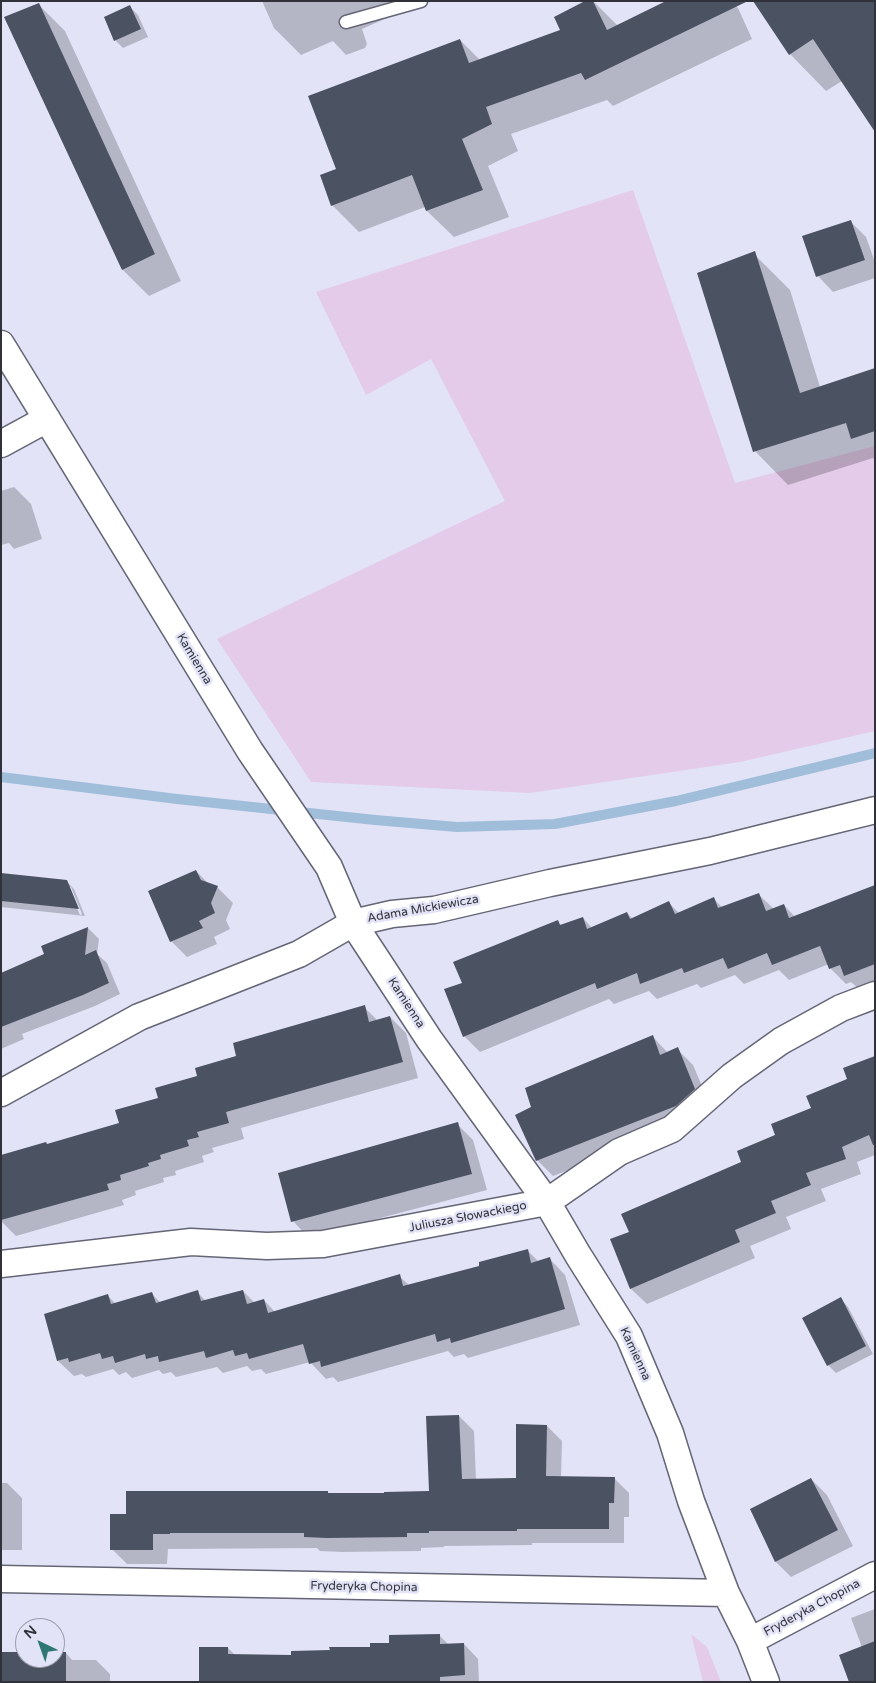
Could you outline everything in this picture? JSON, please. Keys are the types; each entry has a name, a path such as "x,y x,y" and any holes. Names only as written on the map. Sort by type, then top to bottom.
{"street":[{"name":"Kamienna","path":"1,344 250,751 329,868 353,923 429,1039 547,1202 629,1336 670,1433 692,1501 726,1594 750,1641 766,1682"},
{"path":"1,444 47,419"},
{"name":"Adama Mickiewicza","path":"1,1093 139,1017 299,954 353,923 392,914 434,910 550,884 710,852 875,810"},
{"name":"Juliusza Słowackiego","path":"1,1264 191,1242 268,1246 323,1244 547,1202 619,1152 672,1128 732,1076 781,1041 841,1008 875,995"},
{"name":"Fryderyka Chopina","path":"750,1641 875,1575"},
{"name":"Fryderyka Chopina","path":"1,1579 726,1594"}],"lane":[{"path":"346,22 420,1"}],"shaded area":[{"path":"633,190 735,483 875,446 875,731 740,762 530,793 311,782 217,639 505,501 431,359 366,395 316,292"},
{"path":"691,1634 707,1647 721,1682 703,1682"}],"building":[{"path":"585,1 593,1 607,30 666,1 748,1 585,80 581,73 486,107 492,124 462,139 483,190 426,211 412,175 331,206 320,175 336,169 308,96 460,39 469,63 560,30 554,17"},
{"path":"753,1 875,1 875,132 813,39 789,55"},
{"path":"39,3 155,254 122,270 4,17"},
{"path":"130,5 141,29 114,41 104,17"},
{"path":"851,220 865,260 816,277 802,236"},
{"path":"755,251 800,393 875,368 875,431 851,439 846,423 753,452 697,273"},
{"path":"196,870 201,880 218,886 211,903 215,913 199,921 203,928 170,942 148,891"},
{"path":"1,873 67,880 79,909 1,901"},
{"path":"875,885 875,964 844,976 840,965 829,969 820,946 772,965 767,953 728,969 723,958 684,973 682,968 640,984 637,973 597,989 595,983 463,1037 444,989 462,983 453,962 558,920 560,925 583,917 587,929 627,912 630,919 669,901 675,914 714,897 718,908 759,893 766,911 784,904 789,918"},
{"path":"88,927 85,955 96,950 109,983 1,1027 1,973 44,954 41,946"},
{"path":"365,1005 369,1022 390,1016 403,1062 226,1112 229,1123 197,1132 199,1137 187,1140 189,1146 160,1155 161,1159 148,1163 149,1166 120,1175 121,1180 107,1184 109,1190 1,1220 1,1155 119,1123 115,1110 158,1098 155,1088 197,1076 195,1068 236,1056 233,1043"},
{"path":"653,1035 660,1055 678,1047 695,1089 676,1106 536,1161 515,1115 531,1107 525,1088"},
{"path":"875,1056 875,1145 873,1145 869,1135 842,1147 846,1159 806,1173 811,1185 771,1201 776,1213 735,1230 740,1242 630,1289 610,1239 629,1232 621,1214 741,1162 737,1151 775,1135 771,1124 811,1108 806,1096 847,1079 843,1068"},
{"path":"458,1122 472,1174 291,1222 278,1173"},
{"path":"528,1249 531,1263 550,1257 565,1309 451,1343 450,1338 437,1342 435,1334 321,1367 320,1361 309,1364 303,1344 249,1359 247,1353 235,1356 233,1350 206,1358 204,1351 159,1362 158,1356 146,1359 145,1354 115,1363 113,1356 102,1359 100,1353 69,1362 68,1358 57,1361 44,1314 108,1294 111,1304 152,1292 156,1303 198,1290 201,1301 243,1290 247,1304 264,1299 268,1313 400,1274 403,1286 479,1266 479,1262"},
{"path":"841,1297 866,1346 827,1366 802,1318"},
{"path":"459,1415 462,1479 516,1478 516,1424 547,1425 546,1476 615,1477 614,1503 609,1503 609,1529 429,1531 429,1533 407,1533 407,1537 327,1538 304,1537 304,1533 170,1533 153,1534 153,1550 110,1550 110,1514 126,1514 126,1491 328,1491 328,1493 384,1493 429,1491 426,1416"},
{"path":"811,1478 838,1530 775,1562 750,1509"},
{"path":"440,1634 440,1644 464,1643 465,1675 440,1677 440,1682 199,1682 199,1647 228,1647 228,1654 291,1655 291,1651 330,1650 329,1647 370,1647 370,1643 389,1643 389,1635"},
{"path":"875,1641 875,1682 849,1682 839,1655"},
{"path":"1,1652 15,1652 15,1668 65,1668 66,1652 66,1682 1,1682"}],"waterway":[{"path":"1,777 177,799 457,827 555,824 676,801 875,753"}]}
